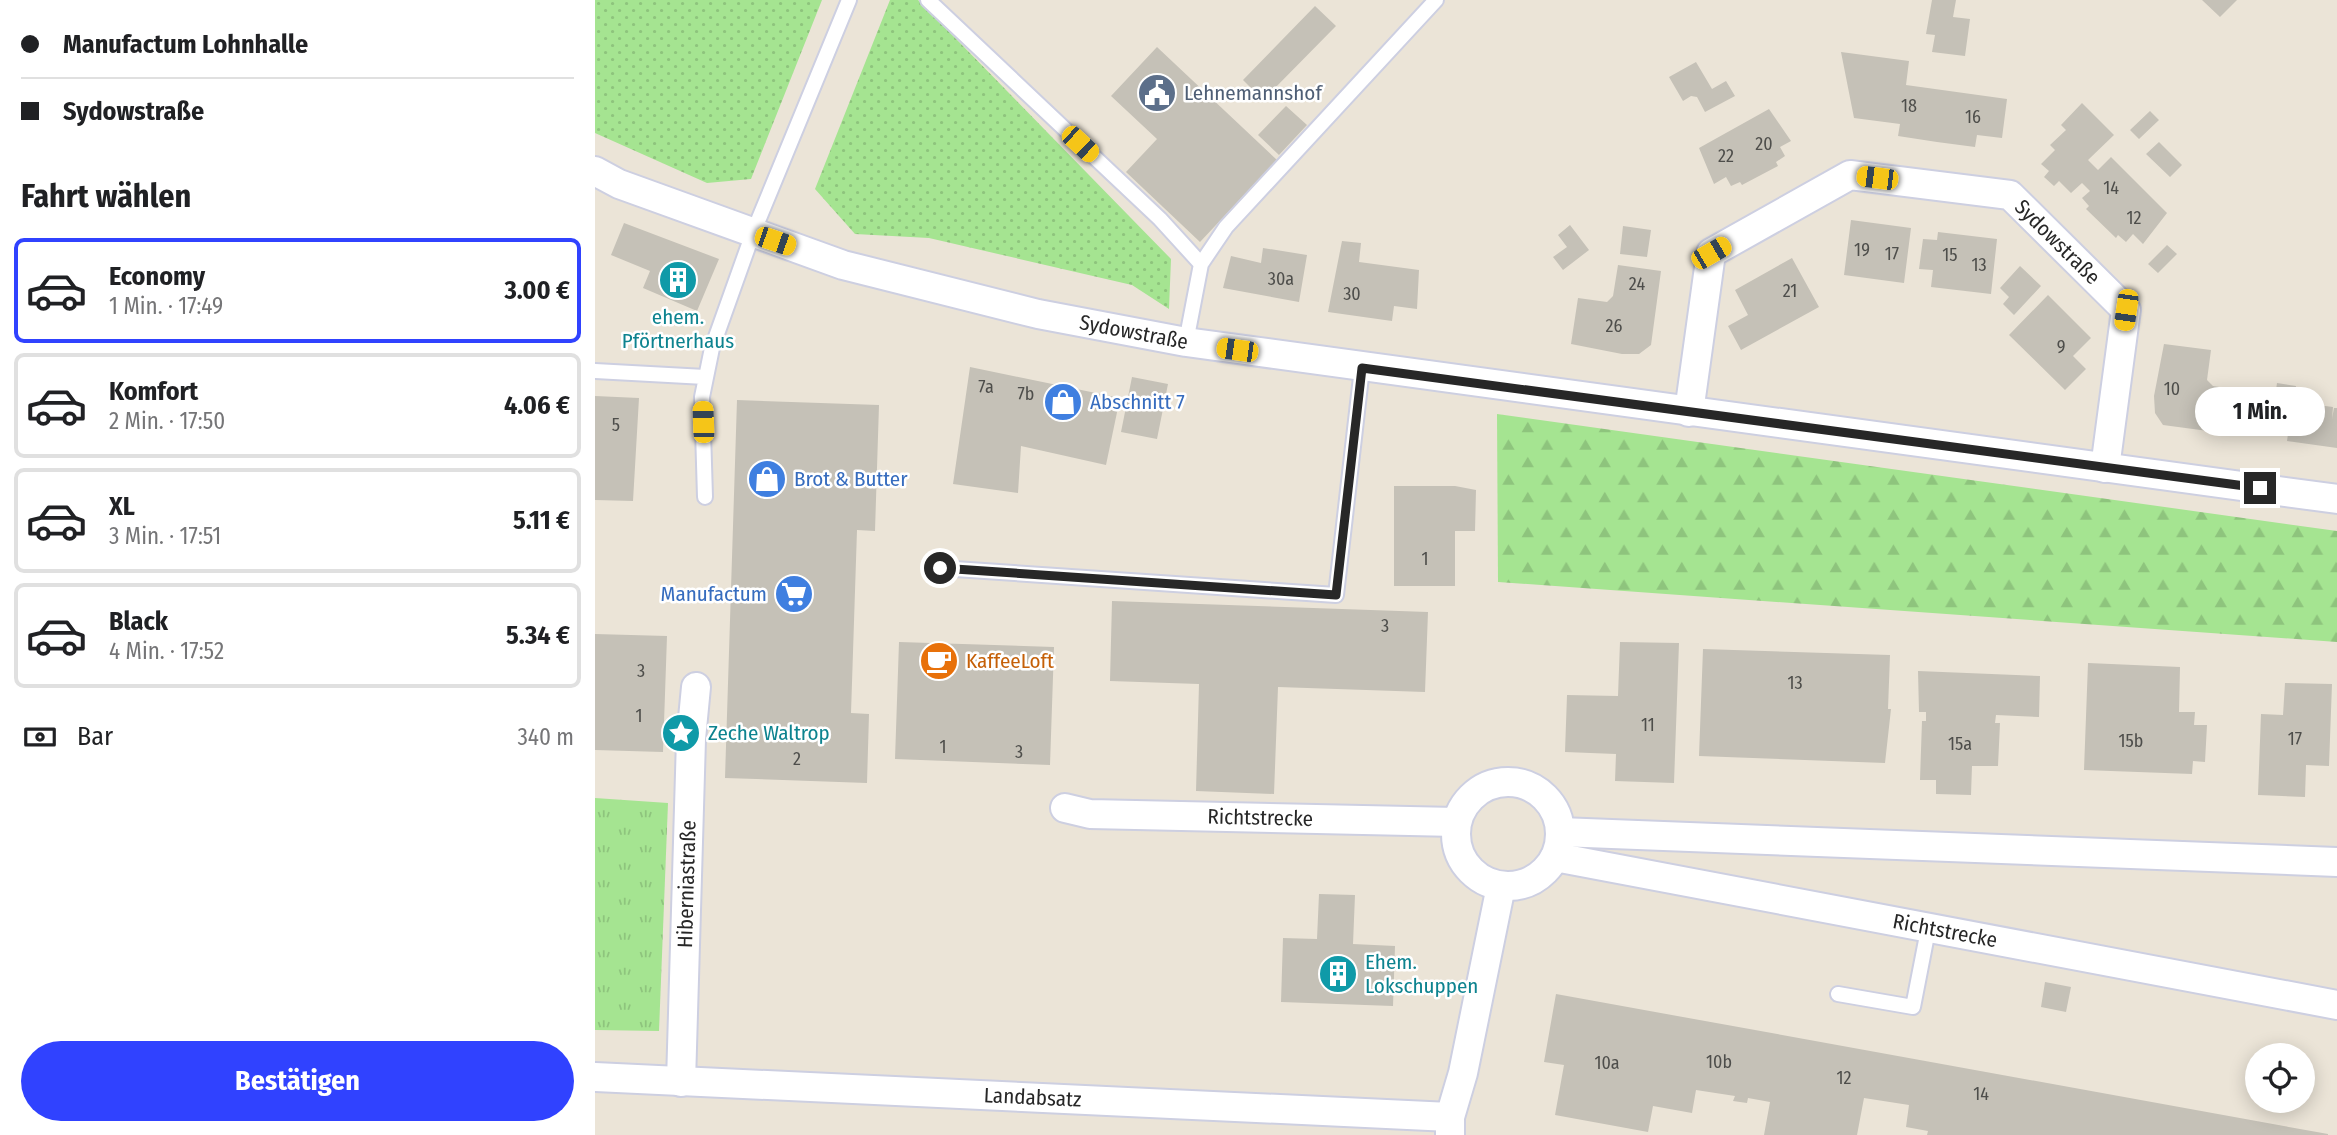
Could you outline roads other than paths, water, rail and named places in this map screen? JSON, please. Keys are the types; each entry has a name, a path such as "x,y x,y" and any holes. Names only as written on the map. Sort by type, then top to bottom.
{"street":[{"name":"Sydowstraße","path":"595,171 619,184 843,265 1038,314 1186,342 2337,499"},
{"name":"Sydowstraße","path":"1689,412 1711,253 1850,175 2010,195 2126,310 2105,467"},
{"name":"Hiberniastraße","path":"681,1082 691,740 696,687"},
{"path":"1511,781 1530,786 1546,797 1556,813 1558,845 1546,870 1533,880 1517,886 1487,883 1464,864 1457,851 1456,822 1466,802 1483,787 1511,781"},
{"name":"Richtstrecke","path":"1065,808 1090,814 1456,822"},
{"name":"Richtstrecke","path":"1558,845 1928,930 2337,1005"},
{"path":"1558,845 2337,862"},
{"path":"1450,1126 1501,886"},
{"name":"Landabsatz","path":"595,1077 1450,1126"}],"lane":[{"path":"705,497 702,397 712,348 753,233 849,0"},
{"path":"928,0 1160,219 1201,264"},
{"path":"1186,342 1201,264 1226,227 1436,0"},
{"path":"940,568 1336,595 1362,368"},
{"path":"595,371 705,377"},
{"path":"1837,994 1913,1007 1928,930"}],"place":[{"name":"Lehnemannshof","path":"1157,93"},
{"name":"ehem. Pförtnerhaus","path":"678,280"},
{"name":"Abschnitt 7","path":"1063,402"},
{"name":"Brot & Butter","path":"767,479"},
{"name":"Manufactum","path":"794,594"},
{"name":"KaffeeLoft","path":"939,661"},
{"name":"Zeche Waltrop","path":"681,733"},
{"name":"Ehem. Lokschuppen","path":"1338,974"}]}
